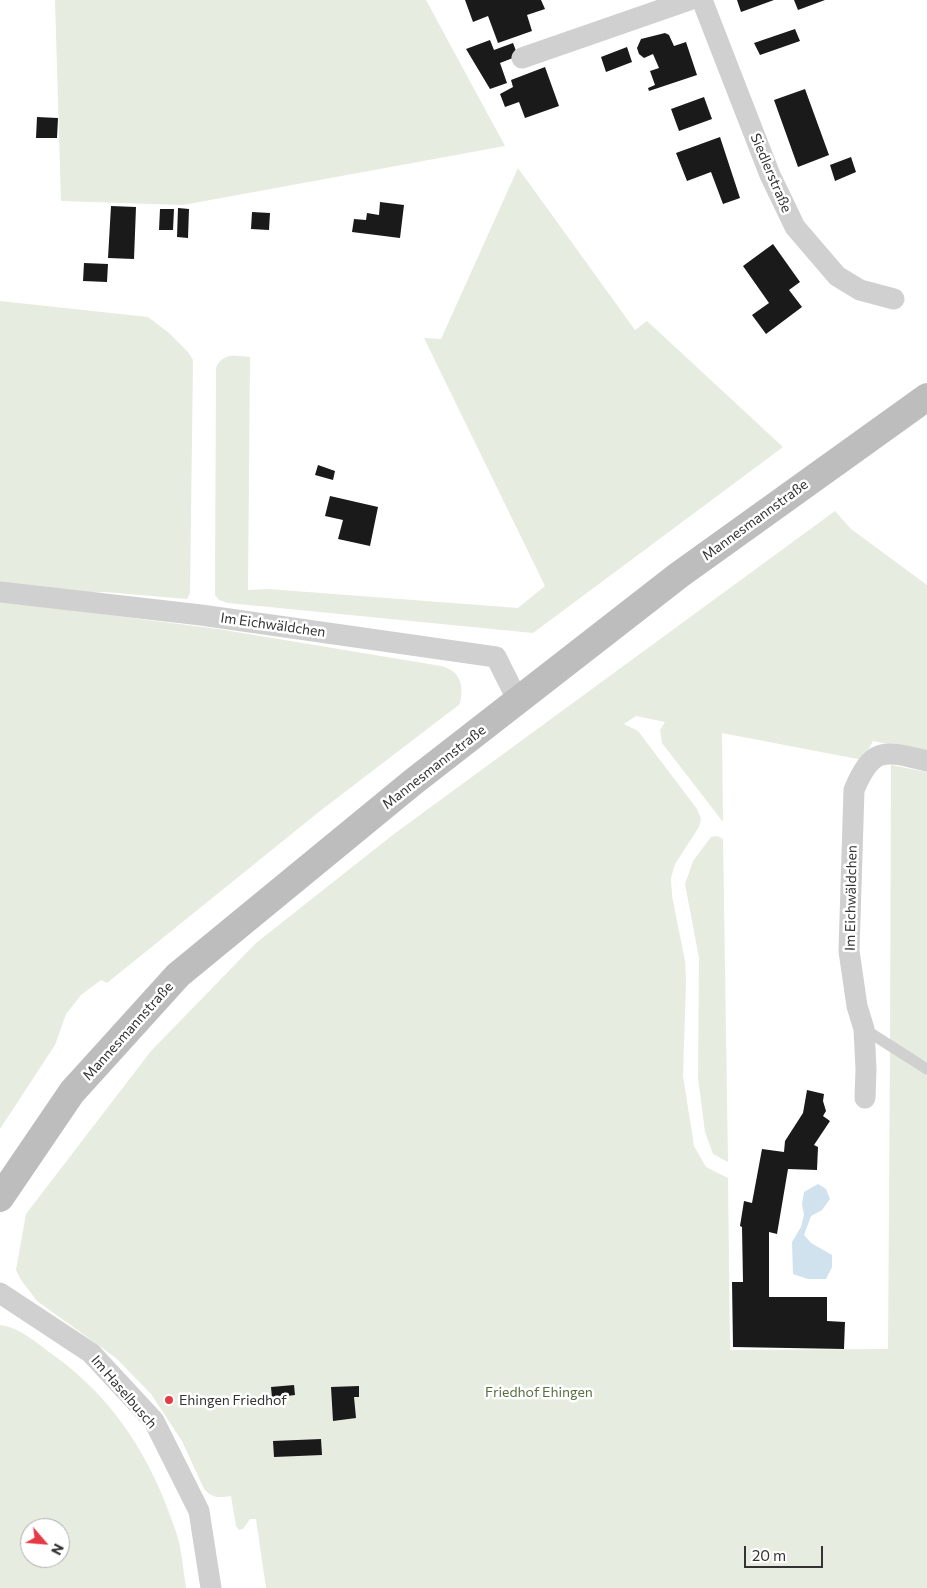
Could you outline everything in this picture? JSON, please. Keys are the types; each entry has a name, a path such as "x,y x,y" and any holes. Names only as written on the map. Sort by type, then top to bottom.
{"main road":[{"name":"Mannesmannstraße","path":"0,1198 72,1092 178,975 406,788 686,570 927,397"}],"street":[{"path":"522,58 689,0"},
{"name":"Siedlerstraße","path":"702,0 770,175 795,226 837,276 860,290 894,300"},
{"name":"Im Eichwäldchen","path":"0,592 201,615 496,657 518,701"},
{"name":"Im Eichwäldchen","path":"865,1098 864,1029 857,1006 849,951 854,790 861,774 872,759 888,752 927,761"},
{"name":"Im Haselbusch","path":"0,1293 91,1353 154,1421 199,1511 211,1588"}],"lane":[{"path":"864,1029 927,1069"}],"green space":[{"path":"55,0 426,0 505,146 183,205 61,201"},
{"path":"518,168 635,330 647,321 783,447 533,633 228,603 219,600 215,595 216,368 222,359 230,356 250,357 248,590 268,589 518,608 545,586 424,338 441,339"},
{"path":"0,301 148,317 169,333 188,352 193,360 190,593 187,599 105,592 61,594 0,585"},
{"name":"Friedhof Ehingen","path":"835,511 851,529 927,585 927,752 873,741 863,760 722,733 723,822 662,743 660,730 665,722 636,716 624,724 638,731 697,809 701,819 699,827 675,864 671,878 672,896 685,961 683,1076 694,1146 706,1167 728,1178 730,1350 888,1349 890,1051 927,1075 927,1588 266,1588 256,1519 250,1519 243,1529 239,1530 236,1526 231,1496 216,1497 204,1489 182,1441 151,1394 116,1358 37,1301 21,1280 16,1270 26,1214 151,1051 256,943 394,834"},
{"path":"0,601 218,629 441,666 448,668 457,675 462,691 460,704 320,811 107,983 101,980 81,995 66,1014 55,1045 0,1129"},
{"path":"891,765 927,772 927,1062 890,1041"},
{"path":"717,836 723,839 728,1162 713,1154 705,1132 698,1078 699,958 685,884 693,861 711,837"},
{"path":"0,1325 15,1329 28,1336 74,1372 95,1391 129,1432 155,1480 176,1532 180,1545 186,1588 0,1588"}],"water":[{"path":"818,1184 826,1189 830,1199 822,1210 811,1216 804,1235 811,1243 832,1255 832,1267 826,1279 808,1279 793,1274 792,1242 801,1227 804,1215 802,1204 804,1192"}],"building":[{"path":"465,0 541,0 545,9 527,15 532,31 498,43 488,16 473,22"},
{"path":"737,0 774,0 741,12"},
{"path":"794,0 825,0 798,10"},
{"path":"795,29 800,41 760,55 754,43"},
{"path":"665,33 669,35 674,46 686,42 697,75 649,91 648,88 655,85 650,71 659,68 653,54 644,58 639,54 637,48 641,39"},
{"path":"490,40 494,50 513,43 518,56 500,63 507,83 490,89 466,49"},
{"path":"627,47 632,62 606,72 601,57"},
{"path":"545,67 559,106 525,118 519,102 505,107 500,94 513,87 511,80"},
{"path":"805,89 829,155 798,167 774,100"},
{"path":"704,97 712,119 679,131 671,109"},
{"path":"37,117 58,118 57,138 36,138"},
{"path":"720,137 740,198 723,204 711,172 687,181 676,153"},
{"path":"851,157 856,172 835,181 830,165"},
{"path":"380,202 404,205 400,238 352,232 354,219 366,220 367,213 379,215"},
{"path":"111,206 136,207 134,259 108,258"},
{"path":"178,208 189,209 188,238 177,237"},
{"path":"160,209 174,209 173,230 159,230"},
{"path":"252,212 270,213 269,230 251,229"},
{"path":"773,244 800,282 789,290 802,307 766,334 752,315 769,303 743,266"},
{"path":"84,263 108,264 107,282 83,281"},
{"path":"318,465 335,471 333,480 315,475"},
{"path":"330,496 378,507 370,546 338,539 343,520 325,516"},
{"path":"807,1090 824,1094 823,1101 826,1111 823,1116 830,1121 814,1145 818,1147 817,1170 788,1169 777,1234 769,1232 769,1297 827,1297 827,1321 845,1322 844,1349 733,1347 732,1282 743,1282 742,1227 740,1226 744,1201 752,1203 762,1149 784,1152 785,1141 803,1113"},
{"path":"294,1385 295,1395 272,1398 271,1387"},
{"path":"359,1386 359,1397 354,1397 356,1418 333,1421 331,1387"},
{"path":"321,1439 322,1455 274,1457 273,1441"}],"place":[{"name":"Ehingen Friedhof","path":"169,1400"}]}
